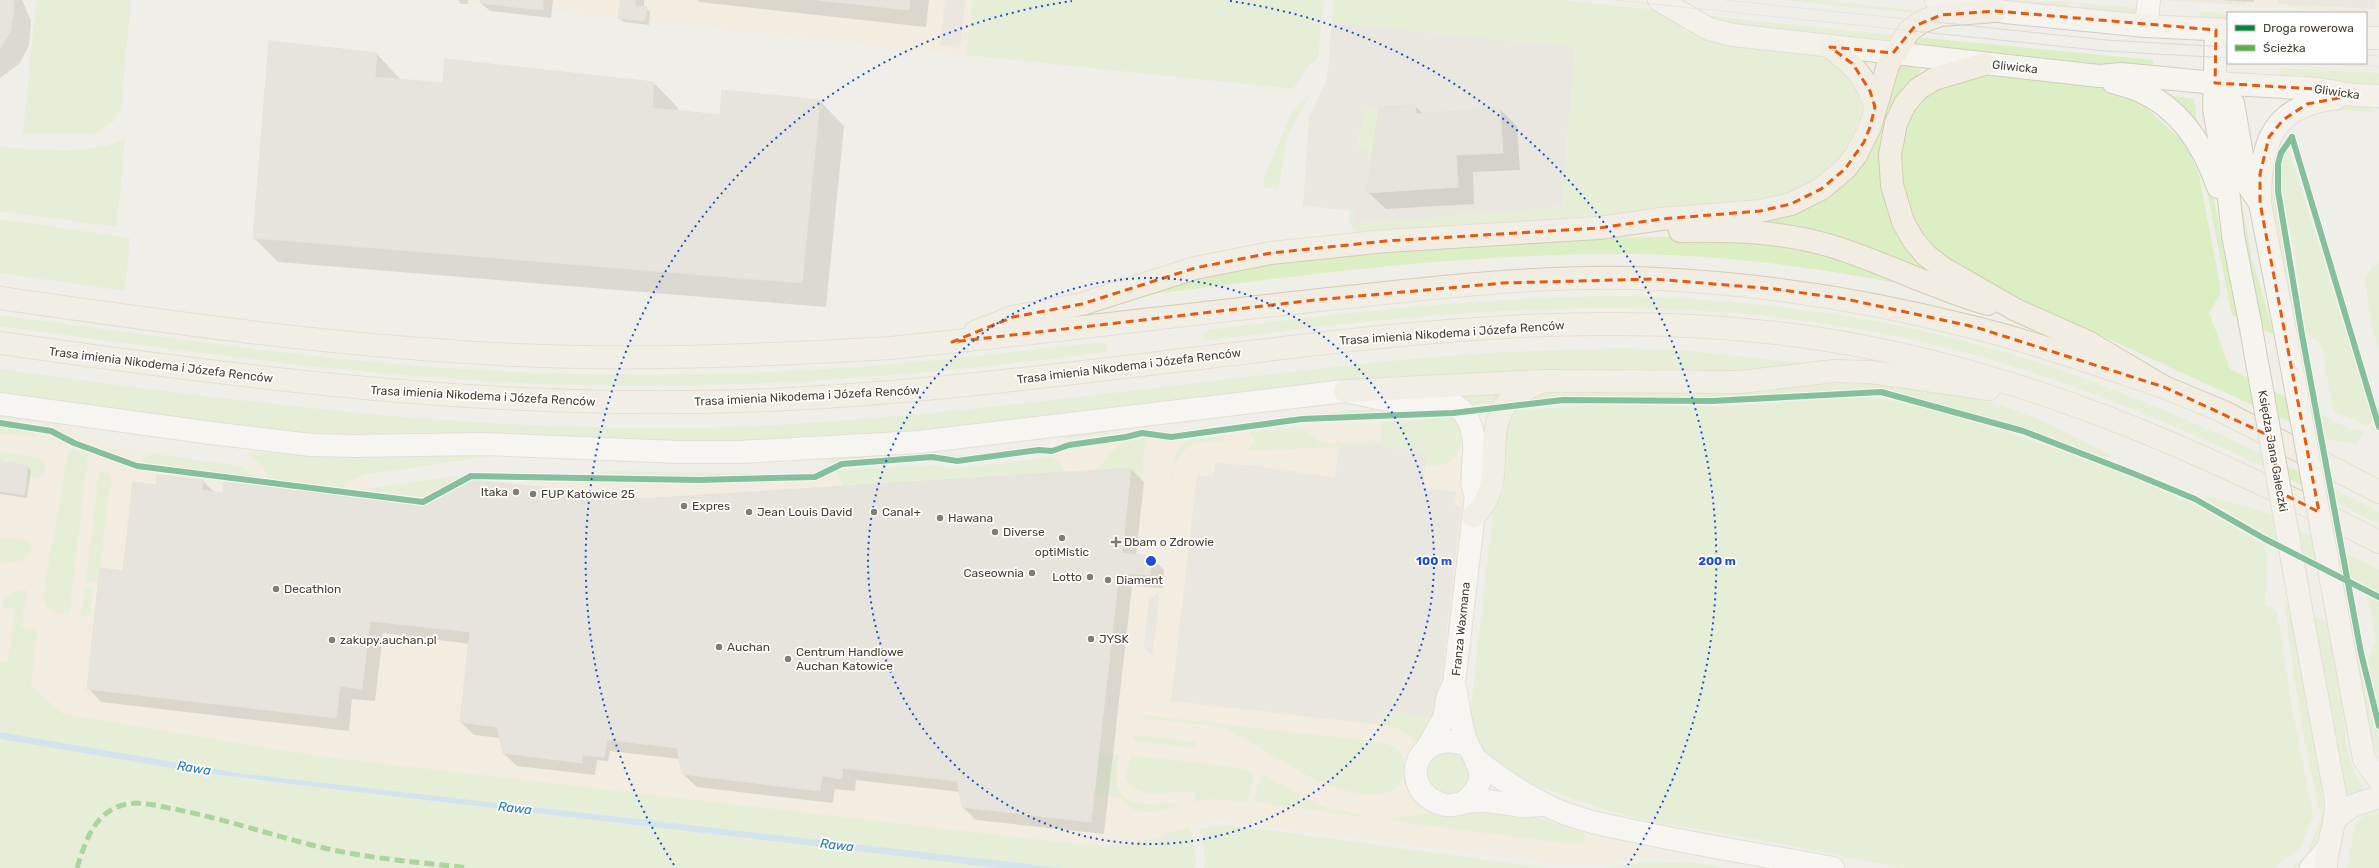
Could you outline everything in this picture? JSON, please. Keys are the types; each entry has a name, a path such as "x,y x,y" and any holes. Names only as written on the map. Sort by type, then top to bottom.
{"main road":[{"path":"952,342 1013,317 1082,304 1195,268 1271,253 1386,241 1601,228 1661,219 1760,210 1783,206 1806,198 1833,180 1856,155 1870,128 1875,107 1893,53 1909,31 1923,21 1983,5"},
{"path":"1830,47 1853,64 1863,76 1875,107"},
{"path":"1985,64 1934,79 1918,89 1905,104 1896,123 1890,156 1892,185 1903,222 1914,241 1926,255 1941,267 2016,310 2088,342 2164,387"},
{"path":"1601,228 1662,231 1751,231 1793,236 1831,246 1872,260 1971,300 2016,310"},
{"path":"0,298 211,328 316,340 517,355 656,359 809,354 952,342 1428,288 1550,281 1654,279 1775,289 1846,299 1932,317 2014,338 2164,387 2224,412 2379,492"},
{"name":"Trasa imienia Nikodema i Józefa Renców","path":"0,344 158,366 336,386 538,401 660,403 878,394 1392,336 1513,327 1635,324 1762,332 1853,344 1933,362 2062,399 2239,472 2379,542"},
{"path":"1345,391 1542,381 1740,382 1834,371 1871,372 2062,399"},
{"path":"1473,516 1484,507 1490,496 1498,421 1504,407 1517,395 1542,381"}],"street":[{"name":"Gliwicka","path":"1659,0 1709,30 1733,35 2099,76 2121,74 2215,83 2318,89 2354,96 2379,96"},
{"path":"1936,0 2146,26 2222,30"},
{"path":"2146,26 2149,0"},
{"name":"Księdza Jana Gałeczki","path":"2222,30 2215,83 2214,108 2228,190 2233,235 2334,787 2336,818 2327,858"},
{"path":"2367,38 2379,38"},
{"path":"2099,76 2140,91 2157,100 2188,129 2210,164 2233,235"},
{"path":"2215,83 2233,103 2247,184 2260,203"},
{"path":"2354,96 2320,100 2307,104 2296,110 2279,124 2269,137 2262,159 2260,203 2364,758 2379,780"},
{"name":"Franza Waxmana","path":"0,404 218,434 311,445 354,446 484,444 679,452 739,452 911,443 1345,391 1391,400 1435,400 1455,404 1467,418 1473,436 1475,461 1471,488 1476,495 1454,684"},
{"path":"1454,684 1448,696 1444,718 1427,748 1419,757 1416,768 1419,787 1427,797 1442,804 1481,800 1498,801 1521,806 1544,805"},
{"path":"1454,684 1460,708 1461,722 1473,753 1480,782 1472,796 1464,802"},
{"path":"1427,748 1443,741 1473,753 1508,783 1544,805 1612,826 1670,839 1833,868"},
{"path":"2336,818 2352,806 2379,796"},
{"path":"2312,868 2327,858"}],"highlighted area":[{"path":"1995,11 2216,30 2215,83 2318,89 2354,95 2307,104 2283,120 2269,137 2260,174 2260,203 2319,512 2281,493 2270,436 2164,387 1975,327 1846,299 1775,289 1654,279 1503,283 1315,300 952,342 1013,317 1082,304 1195,268 1271,253 1386,241 1599,228 1661,219 1760,211 1791,204 1821,189 1845,169 1864,142 1870,127 1875,107 1870,91 1853,64 1830,47 1893,53 1915,26 1941,15"}],"shaded area":[{"path":"458,0 972,0 966,55"},
{"path":"945,0 965,0 960,48 940,45"},
{"path":"2158,0 2247,0 2246,5"},
{"path":"2247,0 2379,0 2379,13 2367,12 2246,5"},
{"path":"2278,0 2376,0 2375,9 2278,4"},
{"path":"1332,22 1575,47 1562,207 1357,224 1353,211 1303,206 1309,117 1327,79"},
{"path":"1457,417 1470,466 1441,707 1418,743 1404,757 1407,785 1411,795 1417,803 1431,813 1448,815 1517,811 1633,847 1698,858 1675,856 1629,858 1603,864 1573,865 1217,820 1128,844 1094,846 319,756 63,714 31,686 0,671 0,418 60,425 59,421 80,434 120,448 239,466 246,469 249,452 341,456 363,475 372,488 463,475 466,480 473,477 493,477 588,479 611,483 814,482 839,469 844,471 936,465 952,469 1050,457 1055,453 1068,448 1146,439 1186,441 1301,427"},
{"path":"1373,445 1427,452 1423,488 1456,492 1455,505 1461,506 1437,718 1384,711 1382,725 1171,701 1197,475 1213,477 1215,463 1257,466 1335,478 1339,447"},
{"path":"1159,592 1152,655 1144,647 1149,600"}],"green space":[{"path":"36,0 131,0 121,108 114,121 95,134 23,134"},
{"path":"972,0 1324,0 1318,58 1309,65 1293,89 966,55"},
{"path":"1333,0 1563,0 1657,10 1688,32 1703,38 1721,43 1814,55 1842,64 1853,74 1865,111 1862,122 1846,153 1817,181 1775,199 1641,214 1356,232 1351,227 1349,210 1353,211 1357,224 1562,207 1575,47 1332,22"},
{"path":"1779,0 1816,0 1912,10 1915,13"},
{"path":"1989,0 2070,2 2066,8"},
{"path":"2080,3 2139,8 2136,12 2129,14 2084,10"},
{"path":"2200,12 2227,13 2227,20 2200,19"},
{"path":"1703,15 1892,35 1887,42 1730,25"},
{"path":"1952,18 1965,18 2155,36 2154,38"},
{"path":"1915,37 2153,60 2152,71 1914,45 1913,40"},
{"path":"1898,64 1921,67 1922,69 1912,82 1883,145 1935,275 1757,224 1757,219 1815,202"},
{"path":"2281,68 2379,73 2379,86 2280,81"},
{"path":"1989,74 2108,88 2149,104 2147,108 2180,139 2191,156 2199,175 2220,285 2220,295 2209,312 2230,369 2348,428 2364,432 2356,444 2327,439 1982,281 1954,265 1930,245 1918,228 1909,209 1903,187 1900,165 1901,143 1906,122 1917,104 1938,87 1952,82"},
{"path":"1310,94 1286,139 1279,189 1263,187 1264,178 1291,114"},
{"path":"2169,95 2194,99 2196,124"},
{"path":"2336,105 2371,106 2377,112 2333,111 2312,116 2293,127 2288,125 2295,119"},
{"path":"2219,106 2224,107 2252,259 2274,335 2261,329"},
{"path":"1379,107 1373,152 1364,150 1358,144 1363,114 1367,110"},
{"path":"2165,117 2190,144 2210,180 2237,317 2232,315 2203,171 2189,145"},
{"path":"2282,136 2274,175 2275,191 2302,348 2298,346 2267,182 2268,167"},
{"path":"125,139 117,227 0,211 0,147 79,150 95,148"},
{"path":"2289,150 2372,414 2373,420 2367,426 2335,411 2332,406 2322,346 2306,333 2295,254 2282,191 2281,179 2284,154"},
{"path":"0,219 130,238 125,291 0,273"},
{"path":"1710,236 1801,246 1895,280 1891,282 1795,266 1730,259 1633,254 1572,255 1510,257 1388,266 1145,295 1223,269 1336,255 1599,238"},
{"path":"2379,263 2379,350 2370,319 2365,278 2372,266"},
{"path":"1626,296 1723,301 1820,312 1916,329 2010,354 2058,369 2152,405 2244,445 2379,512 2379,524 2223,448 2117,403 2008,365 1952,349 1859,329 1766,316 1674,310 1582,308 1490,312 1397,319 1210,340 1204,339 1202,335 1208,330 1312,317 1468,302"},
{"path":"0,315 289,353 361,361 507,372 648,375 716,374 883,365 1101,342 1106,345 1107,349 1104,352 964,369 824,380 753,384 613,386 543,384 338,369 203,353 0,326"},
{"path":"1626,348 1692,351 1810,364 1742,372 1513,372 1396,377 1228,394 909,434 756,442 349,436 275,432 0,394 0,369 290,406 387,415 484,423 581,427 679,428 776,425 856,420 1015,404 1333,367 1466,355"},
{"path":"1856,382 1906,386 1956,394 1980,400 2028,415 2114,457 2102,457 2024,428 1890,390 1873,388 1737,398 1595,397 1517,401 1538,392 1737,392"},
{"path":"1503,392 1498,403 1473,405 1462,396"},
{"path":"1854,397 1889,400 1941,412 2063,451 2133,477 2201,508 2264,546 2267,555 2265,605 2277,611 2293,715 2313,817 2300,848 2274,868 1903,868 1755,839 1639,819 1594,806 1525,782 1492,762 1479,745 1472,725 1471,707 1503,423 1508,412 1598,404 1718,407"},
{"path":"1406,406 1446,409 1420,412 1278,417"},
{"path":"0,413 60,423 60,425 0,418"},
{"path":"1457,417 1461,437 1458,454 1446,464 1437,466 1425,466 1426,452 1373,445 1253,451 1246,449 1254,443 1253,437 1248,434 1250,432 1301,427 1320,443 1382,442 1382,422"},
{"path":"0,427 33,432 37,437 0,434"},
{"path":"1109,430 1108,434 1065,438 1066,435"},
{"path":"1223,436 1222,442 1206,442 1186,449 1177,460 1171,479 1176,453 1186,441"},
{"path":"1146,439 1141,477 1131,475 1131,468 1096,470 1122,441"},
{"path":"68,449 88,454 69,615 57,613 47,608 43,598"},
{"path":"928,451 967,456 954,459 928,455 829,463 825,459"},
{"path":"0,452 40,458 45,464 44,473 36,478 27,477 28,465 2,461 0,459"},
{"path":"249,452 341,456 484,454 484,457 363,475 353,479 345,488 268,479 264,467 248,455"},
{"path":"154,454 239,466 246,469 253,478 139,464 144,458"},
{"path":"1051,457 1059,463 1065,472 843,486 836,470 936,465 952,469"},
{"path":"103,471 107,471 111,478 98,583 86,581 99,474"},
{"path":"596,472 784,474 784,477 634,476"},
{"path":"463,475 425,497 369,491 372,488"},
{"path":"2199,494 2262,511 2379,570 2379,592 2262,533"},
{"path":"0,537 27,540 30,542 32,548 31,553 23,560 0,564"},
{"path":"85,586 93,587 90,617 81,616"},
{"path":"24,589 27,591 21,626 38,630 31,686 63,714 319,756 1094,846 1128,844 1156,838 1190,826 1196,858 1195,868 1063,868 238,773 0,732 0,661 8,662 15,609 1,607 5,599 10,594"},
{"path":"2370,596 2379,601 2379,712 2368,659 2376,640 2367,597"},
{"path":"2284,601 2290,604 2326,799 2321,829 2312,851 2306,860 2299,866 2291,868 2307,854 2321,817 2305,744"},
{"path":"2313,616 2328,623 2340,684 2348,753 2351,764 2364,787 2363,791 2349,796 2346,791"},
{"path":"2352,635 2356,637 2369,705 2379,738 2379,757 2371,737"},
{"path":"1439,703 1441,707 1436,724 1430,735 1421,742 1416,743 1401,731 1393,727 1382,725 1383,711 1437,718"},
{"path":"1144,715 1380,742 1395,747 1400,752 1406,765 1405,772 1399,785 1393,791 1377,795 1367,795 1346,791 1320,783 1224,727 1143,718"},
{"path":"1134,735 1195,742 1196,746 1193,748 1133,741"},
{"path":"0,739 243,779 998,868 0,868"},
{"path":"1448,752 1463,758 1469,773 1463,788 1448,794 1433,788 1427,773 1433,758"},
{"path":"1099,753 1119,755 1116,786 1123,795 1131,801 1141,804 1175,803 1179,805 1156,812 1139,812 1130,808 1120,798 1094,794"},
{"path":"1131,755 1235,767 1255,773 1247,802 1214,799 1195,802 1195,791 1149,794 1130,787 1126,778"},
{"path":"1263,775 1324,807 1360,814 1360,817 1254,802 1261,776"},
{"path":"1517,811 1583,833 1585,835 1584,843 1578,845 1391,821 1391,818 1431,813 1448,815 1465,812"},
{"path":"2379,812 2379,868 2347,868 2356,821 2364,816"},
{"path":"1230,825 1546,868 1204,868 1205,859 1200,828"},
{"path":"1644,862 1697,863 1722,868 1607,868"}],"water":[{"name":"Rawa","path":"0,732 238,773 1063,868 998,868 297,785 189,771 0,739"}],"building":[{"path":"0,0 13,0 14,10 10,32 0,49"},
{"path":"480,0 524,0 523,8 480,3"},
{"path":"524,0 543,0 543,10 523,8"},
{"path":"620,0 635,0 635,6 620,4"},
{"path":"818,0 910,0 909,10"},
{"path":"620,4 647,7 645,21 618,18"},
{"path":"269,41 377,53 375,77 443,83 445,59 654,82 652,108 720,115 722,90 820,100 802,283 253,238"},
{"path":"1415,105 1416,114 1500,108 1503,153 1456,155 1458,187 1367,193 1379,107"},
{"path":"0,459 2,462 28,465 24,495 0,491"},
{"name":"Centrum Handlowe Auchan Katowice","path":"1131,468 1122,553 1152,556 1150,575 1119,573 1091,822 962,807 957,781 843,768 842,779 822,776 820,791 682,774 677,748 585,737 582,763 503,753 497,727 460,722 470,632 370,621 362,689 340,686 336,718 87,689 100,568 123,571 133,482 156,485 157,475 203,480 202,490 223,493 224,482 427,506 474,480 640,499"},
{"path":"585,737 607,740 604,757 583,755"}],"tram line":[{"path":"1615,0 2105,51 2227,58"},
{"path":"1725,0 2106,40 2227,47"},
{"path":"2367,55 2379,56"},
{"path":"2326,64 2379,67"}],"marked path":[{"path":"77,868 87,839 98,822 113,809 123,805 136,803 155,805 193,813 342,852 378,858 468,868"}],"cycle path":[{"path":"2292,137 2281,153 2278,164 2278,191 2302,335 2361,653 2379,726"},
{"path":"2292,137 2379,427"},
{"path":"0,423 51,431 74,443 137,466 423,502 471,476 699,480 815,477 842,464 932,457 957,461 1039,450 1052,451 1069,445 1126,437 1142,433 1171,437 1302,419 1453,413 1563,400 1712,401 1881,392 2023,431 2132,473 2195,499 2265,539 2379,597"}],"place":[{"name":"Itaka","path":"516,492"},
{"name":"FUP Katowice 25","path":"533,494"},
{"name":"Expres","path":"684,506"},
{"name":"Jean Louis David","path":"749,512"},
{"name":"Canal+","path":"874,512"},
{"name":"Hawana","path":"940,518"},
{"name":"Diverse","path":"995,532"},
{"name":"optiMistic","path":"1062,538"},
{"name":"Dbam o Zdrowie","path":"1116,542"},
{"name":"Caseownia","path":"1032,573"},
{"name":"Lotto","path":"1090,577"},
{"name":"Diament","path":"1108,580"},
{"name":"Decathlon","path":"276,589"},
{"name":"JYSK","path":"1091,639"},
{"name":"zakupy.auchan.pl","path":"332,640"},
{"name":"Auchan","path":"719,647"},
{"name":"Centrum Handlowe Auchan Katowice","path":"788,659"}]}
